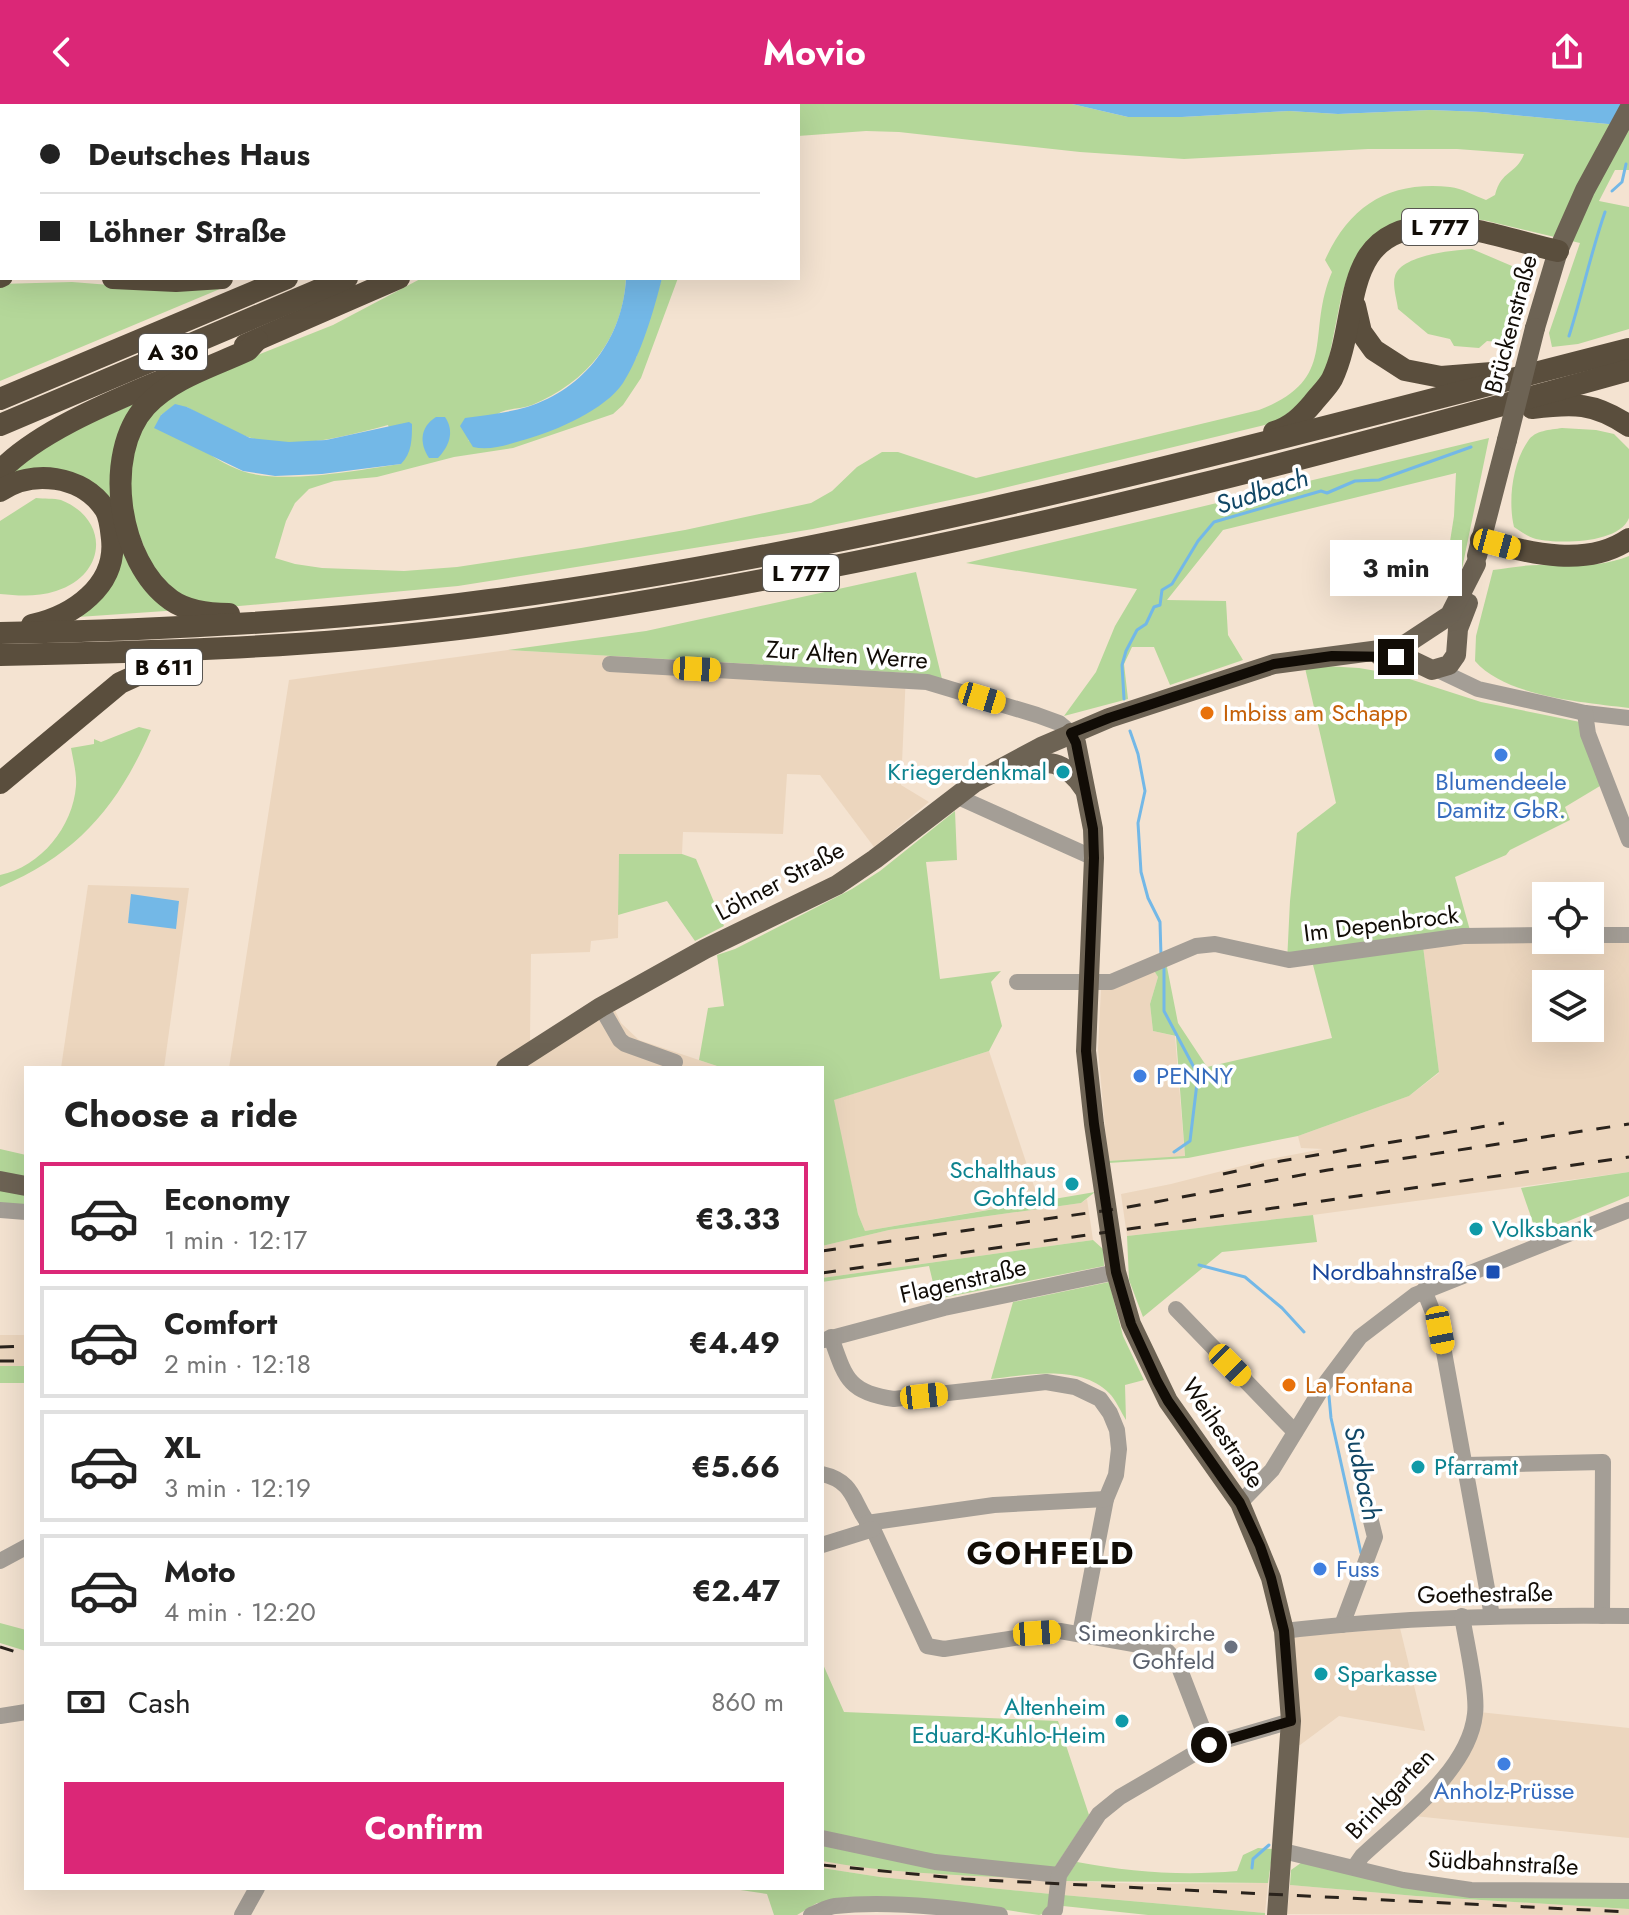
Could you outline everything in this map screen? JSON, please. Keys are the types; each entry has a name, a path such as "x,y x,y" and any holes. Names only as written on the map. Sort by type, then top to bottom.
{"highway":[{"name":"L 777","path":"1198,461 1226,445 1282,430 1300,418 1331,381 1340,355 1352,293 1363,264 1374,248 1389,236 1433,226 1467,230 1558,251"},
{"path":"155,280 191,280"},
{"name":"A 30","path":"0,399 282,280"},
{"name":"A 30","path":"0,425 342,280"},
{"path":"0,471 42,439 89,412 394,280"},
{"path":"1352,293 1361,332 1374,350 1405,370 1441,377 1553,368"},
{"path":"257,340 248,350 168,386 146,406 133,425 121,468 121,499 128,533 139,563 152,582 171,600 189,609 210,614 336,606 356,616"},
{"name":"L 777","path":"0,632 151,630 356,616 489,601 636,578 869,536 1018,504 1198,461 1629,349"},
{"name":"L 777","path":"0,655 147,652 364,639 612,608 917,551 1155,496 1629,370"},
{"path":"1422,427 1446,429 1527,408 1566,404 1606,410 1629,426"},
{"path":"0,491 12,482 42,476 63,480 84,491 105,509 113,550 105,576 85,602 59,617 0,632"},
{"path":"1481,540 1533,553 1580,556 1605,552 1629,539"},
{"name":"B 611","path":"0,783 120,683 142,673 172,664 208,659 330,649 364,639"}],"main road":[{"name":"Brückenstraße","path":"1456,649 1458,629 1474,582 1481,540 1535,328 1558,251 1585,190 1629,109"},
{"name":"Brückenstraße","path":"1425,633 1450,615 1476,564"},
{"path":"1445,629 1456,649 1449,665 1430,667 1414,649 1425,633 1445,629"},
{"name":"Löhner Straße","path":"509,1066 601,1007 705,949 837,885 974,783 1071,733 1274,664 1395,648 1425,633"},
{"name":"Löhner Straße","path":"1332,656 1396,657 1430,667"},
{"name":"Weihestraße","path":"1071,733 1087,794 1094,858 1088,983 1088,1080 1116,1272 1131,1324 1147,1362 1168,1401 1240,1503 1271,1578 1284,1631 1291,1721 1277,1915"},
{"path":"974,783 1033,763 1048,762 1068,769 1087,794"},
{"path":"0,1181 24,1186"}],"street":[{"name":"Löhner Straße","path":"1456,649 1465,671 1494,692"},
{"name":"Zur Alten Werre","path":"610,664 927,682 1037,715 1059,723 1071,733"},
{"name":"Löhner Straße","path":"1430,667 1478,689 1585,713 1629,718"},
{"path":"1585,713 1588,734 1629,840"},
{"path":"956,796 1094,858"},
{"name":"Im Depenbrock","path":"1088,983 1111,982 1196,946 1215,944 1289,960 1463,936 1532,935"},
{"path":"1604,935 1629,935"},
{"path":"1017,982 1088,983"},
{"path":"601,1007 625,1044 675,1062"},
{"path":"0,1210 24,1212"},
{"path":"1240,1503 1272,1470 1324,1385 1360,1337 1424,1290 1629,1210"},
{"name":"Flagenstraße","path":"826,1339 944,1308 1116,1272"},
{"path":"1424,1290 1440,1330 1492,1616"},
{"path":"1176,1309 1295,1432"},
{"path":"826,1339 845,1377 871,1396 894,1399 1046,1382 1075,1387 1100,1399 1117,1430 1119,1449 1116,1475 1106,1499 1080,1634"},
{"path":"1465,1465 1603,1462 1602,1616"},
{"path":"824,1475 846,1484 870,1526 927,1646 944,1649 1037,1633 1080,1634 1168,1652 1177,1662 1209,1745"},
{"path":"824,1544 870,1526 994,1505 1106,1499"},
{"path":"1342,1625 1375,1537 1367,1505"},
{"path":"0,1561 24,1548"},
{"name":"Goethestraße","path":"1284,1631 1462,1616 1629,1616"},
{"name":"Brinkgarten","path":"1355,1866 1444,1778 1467,1745 1476,1711 1462,1616"},
{"path":"0,1716 24,1712"},
{"path":"1050,1915 1055,1910 1059,1875 1099,1814 1120,1797 1209,1745 1291,1721"},
{"path":"824,1838 935,1862 1059,1875"},
{"name":"Südbahnstraße","path":"1283,1851 1403,1880 1471,1890 1629,1891"},
{"path":"242,1915 256,1890"},
{"path":"811,1915 832,1906 888,1905 1000,1915"}],"shaded area":[{"path":"508,650 906,673 901,785 929,802 874,847 820,775 787,774 783,834 683,832 682,854 619,854 618,938 591,941 590,952 531,954 530,1040 537,1053 613,1006 621,1023 639,1040 717,1066 229,1066 289,680"},
{"path":"88,885 189,888 164,1066 61,1066"},
{"path":"1604,939 1629,939 1629,1172 1313,1215 1127,1236 1121,1194 1323,1149 1301,1148 1298,1136 1409,1096 1439,1073 1423,946 1532,940 1532,954 1604,954"},
{"path":"1153,969 1158,977 1150,1004 1153,1031 1175,1036 1185,1157 1108,1161 1098,1049 1101,989"},
{"path":"989,1051 1039,1201 865,1231 858,1214 833,1100"},
{"path":"1087,1199 1093,1240 824,1278 824,1246 889,1230 1081,1203"},
{"path":"0,1335 24,1335 24,1366 0,1366"},
{"path":"1400,1628 1425,1731 1339,1716 1296,1745 1290,1637"},
{"path":"1479,1712 1629,1728 1629,1838 1414,1816"},
{"path":"824,1861 883,1869 1052,1880 1051,1894 824,1868"},
{"path":"1064,1881 1268,1883 1265,1913 1063,1895"},
{"path":"1290,1885 1629,1909 1629,1915 1287,1914"}],"green space":[{"path":"800,104 1072,104 1128,117 1430,110 1629,126 1629,170 1615,170 1599,201 1629,207 1629,329 1578,344 1552,347 1549,333 1580,243 1483,220 1418,216 1396,224 1348,275 1324,383 1277,422 983,493 813,529 458,586 228,607 201,603 174,592 152,567 129,498 132,448 145,421 166,397 255,356 333,325 418,280 626,280 618,320 598,356 585,371 552,395 528,406 501,412 468,441 636,358 661,280 677,280 641,378 613,414 513,448 454,457 377,477 334,481 309,489 295,503 286,521 275,558 322,568 404,571 457,567 685,530 811,503 832,491 857,467 882,452 898,452 976,478 1259,410 1284,398 1301,384 1311,369 1324,295 1332,272 1325,260 1346,225 1359,211 1390,193 1428,186 1464,190 1486,200 1495,195 1501,181 1517,166 1524,154 1457,149 1368,149 1184,159 866,131 800,136","holes":["187,407 240,434 282,443 336,438 388,425 401,464 299,477 259,475 230,466 209,454 161,415 169,410"]},
{"path":"1472,249 1531,274 1520,319 1505,343 1487,341 1479,348 1454,346 1450,339 1428,334 1398,309 1394,284 1399,269 1417,258"},
{"path":"72,282 173,290 227,286 0,381 0,284"},
{"path":"145,399 119,508 180,610 78,617 105,595 117,569 91,488 2,478 46,442"},
{"path":"1562,428 1614,434 1629,449 1629,518 1623,527 1613,533 1587,540 1546,541 1533,538 1514,527 1511,506 1513,483 1523,450 1535,435"},
{"path":"1489,438 1457,593 1443,586 1454,516 1456,473 1223,530 1167,600 1226,601 1228,635 1243,660 1170,685 1154,647 1132,647 1124,664 1128,699 1064,716 1096,672 1115,626 1137,589 966,563"},
{"path":"36,498 61,500 77,509 88,521 95,534 93,561 73,584 56,591 28,596 0,594 0,521"},
{"path":"1629,556 1629,708 1568,700 1525,690 1506,683 1475,661 1476,636 1493,570 1533,565 1596,564"},
{"path":"916,572 942,679 906,673 508,650 646,631"},
{"path":"1325,666 1394,674 1481,702 1580,722 1600,786 1565,807 1570,820 1510,850 1506,855 1455,877 1473,941 1423,946 1439,1072 1409,1096 1298,1136 1188,1158 1108,1163 1185,1156 1176,1036 1153,1031 1150,1004 1158,977 1153,969 1166,962 1178,1023 1207,1067 1332,1038 1312,961 1287,962 1297,833 1336,803 1305,668"},
{"path":"139,727 151,730 124,782 92,825 52,859 0,887 0,875 15,871 41,854 69,816 76,786 71,748 94,744 94,739 101,742"},
{"path":"955,811 957,860 926,862 940,979 1001,971 991,982 1002,1026 989,1051 834,1100 858,1214 865,1231 1095,1192 1081,1203 889,1230 824,1246 824,1066 717,1066 699,1060 708,1008 724,1006 717,955 735,949 852,889 880,871"},
{"path":"619,854 682,854 696,859 724,926 695,941 667,901 618,915"},
{"path":"0,1149 24,1155 24,1209 0,1206"},
{"path":"1629,1172 1629,1196 1537,1234 1521,1188"},
{"path":"1313,1215 1317,1242 1222,1252 1143,1317 1129,1280 1127,1236"},
{"path":"1093,1240 1103,1249 1104,1266 937,1299 929,1266 824,1282 824,1278"},
{"path":"1109,1282 1123,1336 1144,1380 1125,1385 1126,1420 1109,1393 1083,1378 1037,1374 991,1379 1013,1302"},
{"path":"0,1366 24,1366 24,1383 0,1383"},
{"path":"0,1623 24,1629 24,1650 0,1643"},
{"path":"824,1667 844,1712 1058,1721 1089,1815 1053,1870 936,1858 824,1835"},
{"path":"824,1841 1052,1880 908,1872 824,1861"},
{"path":"1258,1848 1273,1849 1268,1883 1064,1881 1077,1862 1157,1872 1237,1871 1243,1855"},
{"path":"1305,1860 1405,1884 1629,1896 1629,1909 1290,1885 1291,1870"},
{"path":"824,1868 1051,1894 1046,1913 1039,1915 975,1905 892,1898 817,1903 797,1915 774,1915 767,1894 740,1890 824,1890"},
{"path":"1063,1895 1265,1915 1148,1915 1063,1906"}],"water":[{"path":"1072,104 1629,104 1629,126 1430,110 1128,117"},
{"path":"626,280 661,280 641,346 630,372 615,393 580,418 552,431 500,446 473,447 460,426 465,418 527,407 567,388 597,358 609,340 623,300"},
{"path":"175,404 250,438 289,442 326,440 409,422 412,424 411,446 401,464 322,474 275,476 243,471 154,428 161,415"},
{"path":"436,417 445,417 450,428 449,439 438,458 429,458 424,447 424,430"},
{"path":"131,894 179,901 176,929 128,923"}],"waterway":[{"name":"Sudbach","path":"1612,191 1622,182 1626,164"},
{"name":"Sudbach","path":"1569,336 1605,212"},
{"name":"Sudbach","path":"1124,699 1122,665 1126,651 1137,630 1146,624 1154,607 1160,605 1162,590 1172,584 1198,541 1214,522 1321,491 1327,493 1355,481 1379,480 1471,447"},
{"name":"Sudbach","path":"1130,731 1145,791 1138,823 1141,872 1148,898 1160,922 1161,956"},
{"name":"Sudbach","path":"1164,968 1164,1011 1198,1075 1190,1141 1174,1152"},
{"name":"Sudbach","path":"1199,1265 1245,1277 1282,1308 1304,1332"},
{"name":"Sudbach","path":"1329,1396 1331,1418 1361,1553"},
{"name":"Sudbach","path":"1252,1868 1253,1859 1269,1845"}],"railway":[{"path":"1223,1174 1281,1161 1504,1123"},
{"path":"824,1251 1123,1208 1328,1170 1629,1124"},
{"path":"824,1273 1629,1157"},
{"path":"0,1347 24,1346"},
{"path":"0,1361 24,1361"},
{"path":"0,1647 24,1654"},
{"path":"824,1865 964,1879 1629,1912"}],"place":[{"name":"Imbiss am Schapp","path":"1207,713"},
{"name":"Blumendeele Damitz GbR.","path":"1501,755"},
{"name":"Kriegerdenkmal","path":"1063,772"},
{"name":"PENNY","path":"1140,1076"},
{"name":"Schalthaus Gohfeld","path":"1072,1184"},
{"name":"Volksbank","path":"1476,1229"},
{"name":"Nordbahnstraße","path":"1493,1272"},
{"name":"La Fontana","path":"1289,1385"},
{"name":"Pfarramt","path":"1418,1467"},
{"name":"Fuss","path":"1320,1569"},
{"name":"Simeonkirche Gohfeld","path":"1231,1647"},
{"name":"Sparkasse","path":"1321,1674"},
{"name":"Altenheim Eduard-Kuhlo-Heim","path":"1122,1721"},
{"name":"Anholz-Prüsse","path":"1504,1764"}],"district":[{"name":"GOHFELD","path":"1051,1553"}],"route":[{"path":"1209,1745 1291,1721 1284,1631 1271,1578 1240,1503 1168,1401 1147,1362 1131,1324 1116,1272 1086,1051 1093,829 1076,743 1071,733 1274,664 1332,656 1396,657"}]}
